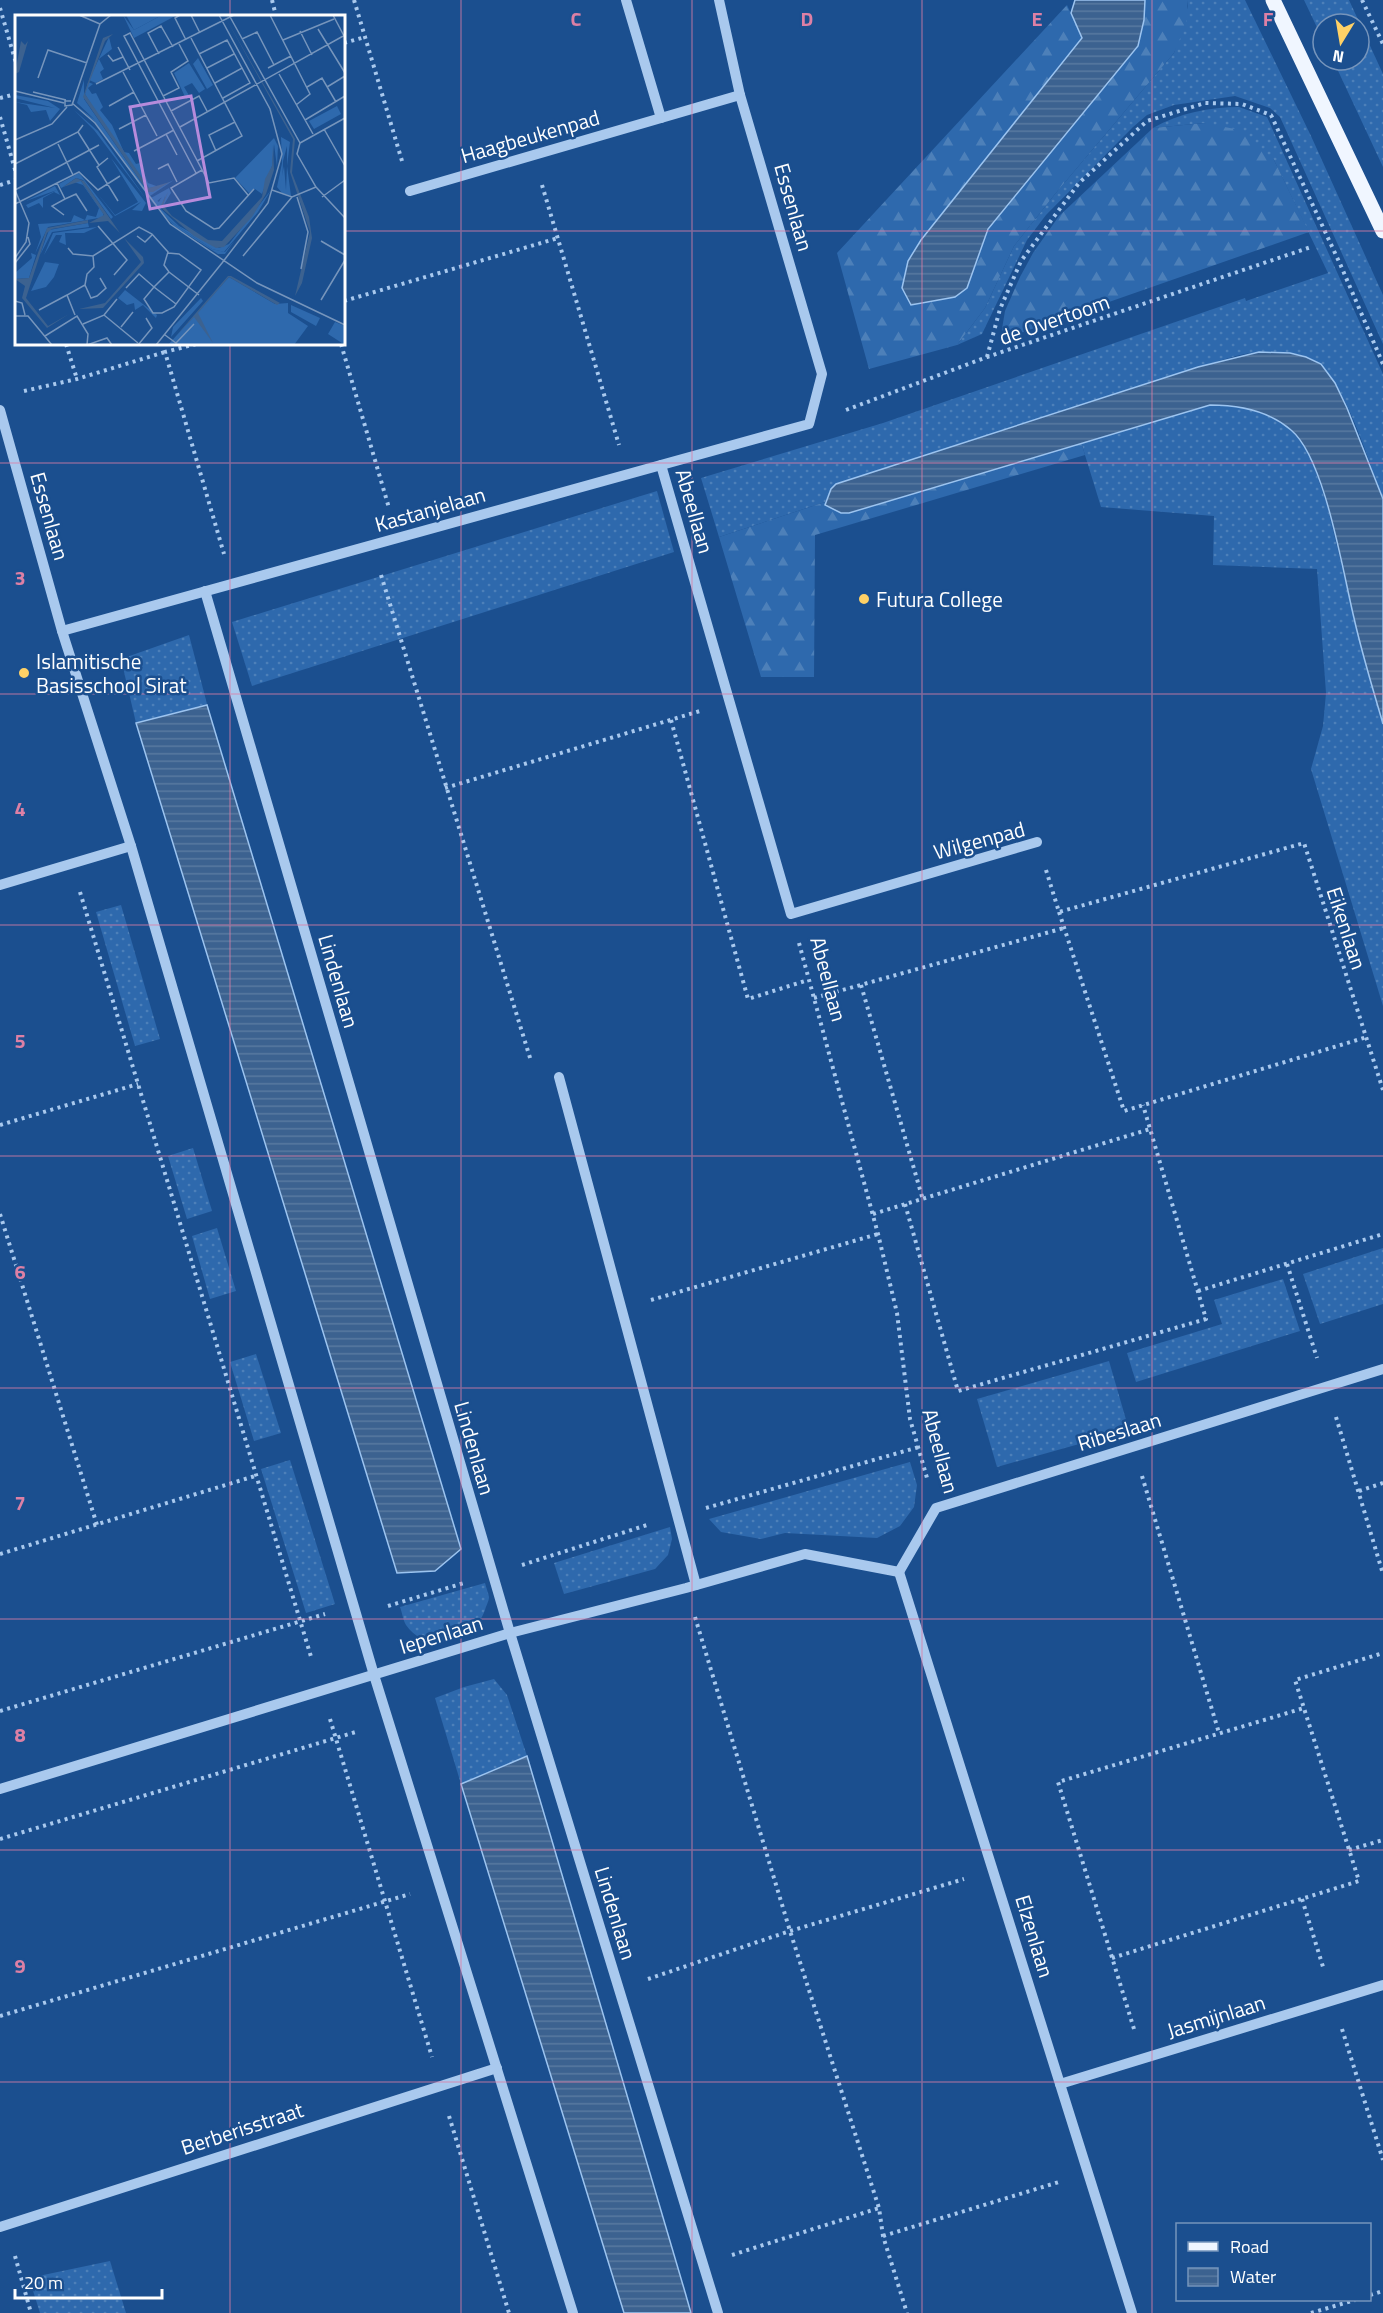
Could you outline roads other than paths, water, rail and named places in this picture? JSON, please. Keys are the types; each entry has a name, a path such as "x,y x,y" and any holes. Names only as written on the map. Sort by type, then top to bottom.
{"main road":[{"path":"1273,0 1383,231"}],"street":[{"path":"626,0 661,118"},
{"name":"Essenlaan","path":"719,0 740,95 822,374 808,424"},
{"name":"Haagbeukenpad","path":"410,191 740,95"},
{"name":"Essenlaan","path":"0,411 62,631"},
{"name":"Kastanjelaan","path":"62,631 808,424"},
{"name":"Abeellaan","path":"661,465 791,914"},
{"name":"Lindenlaan","path":"205,591 492,1574 718,2313"},
{"path":"62,631 131,846 374,1676 573,2313"},
{"name":"Wilgenpad","path":"791,914 1037,842"},
{"path":"0,885 131,846"},
{"path":"559,1077 677,1516 691,1586"},
{"name":"Ribeslaan","path":"899,1572 936,1508 1383,1369"},
{"name":"Iepenlaan","path":"0,1790 510,1633 806,1554 899,1572"},
{"name":"Elzenlaan","path":"899,1572 1131,2313"},
{"name":"Jasmijnlaan","path":"1060,2084 1383,1985"},
{"name":"Berberisstraat","path":"3,2226 497,2068"}],"water":[{"path":"1075,0 1145,0 1144,20 1138,46 988,229 967,288 955,297 911,305 902,288 908,261 921,240 1082,38 1071,13"},
{"path":"1259,352 1290,353 1321,364 1335,383 1347,408 1383,499 1383,724 1357,631 1331,518 1314,465 1303,444 1291,430 1273,418 1253,410 1210,405 849,513 841,513 825,505 831,489 836,484 1198,367"},
{"path":"207,705 461,1549 435,1571 397,1573 136,723"},
{"path":"527,1756 691,2313 624,2313 461,1784"}],"place":[{"name":"Futura College","path":"864,599"},
{"name":"Islamitische Basisschool Sirat","path":"24,673"}]}
